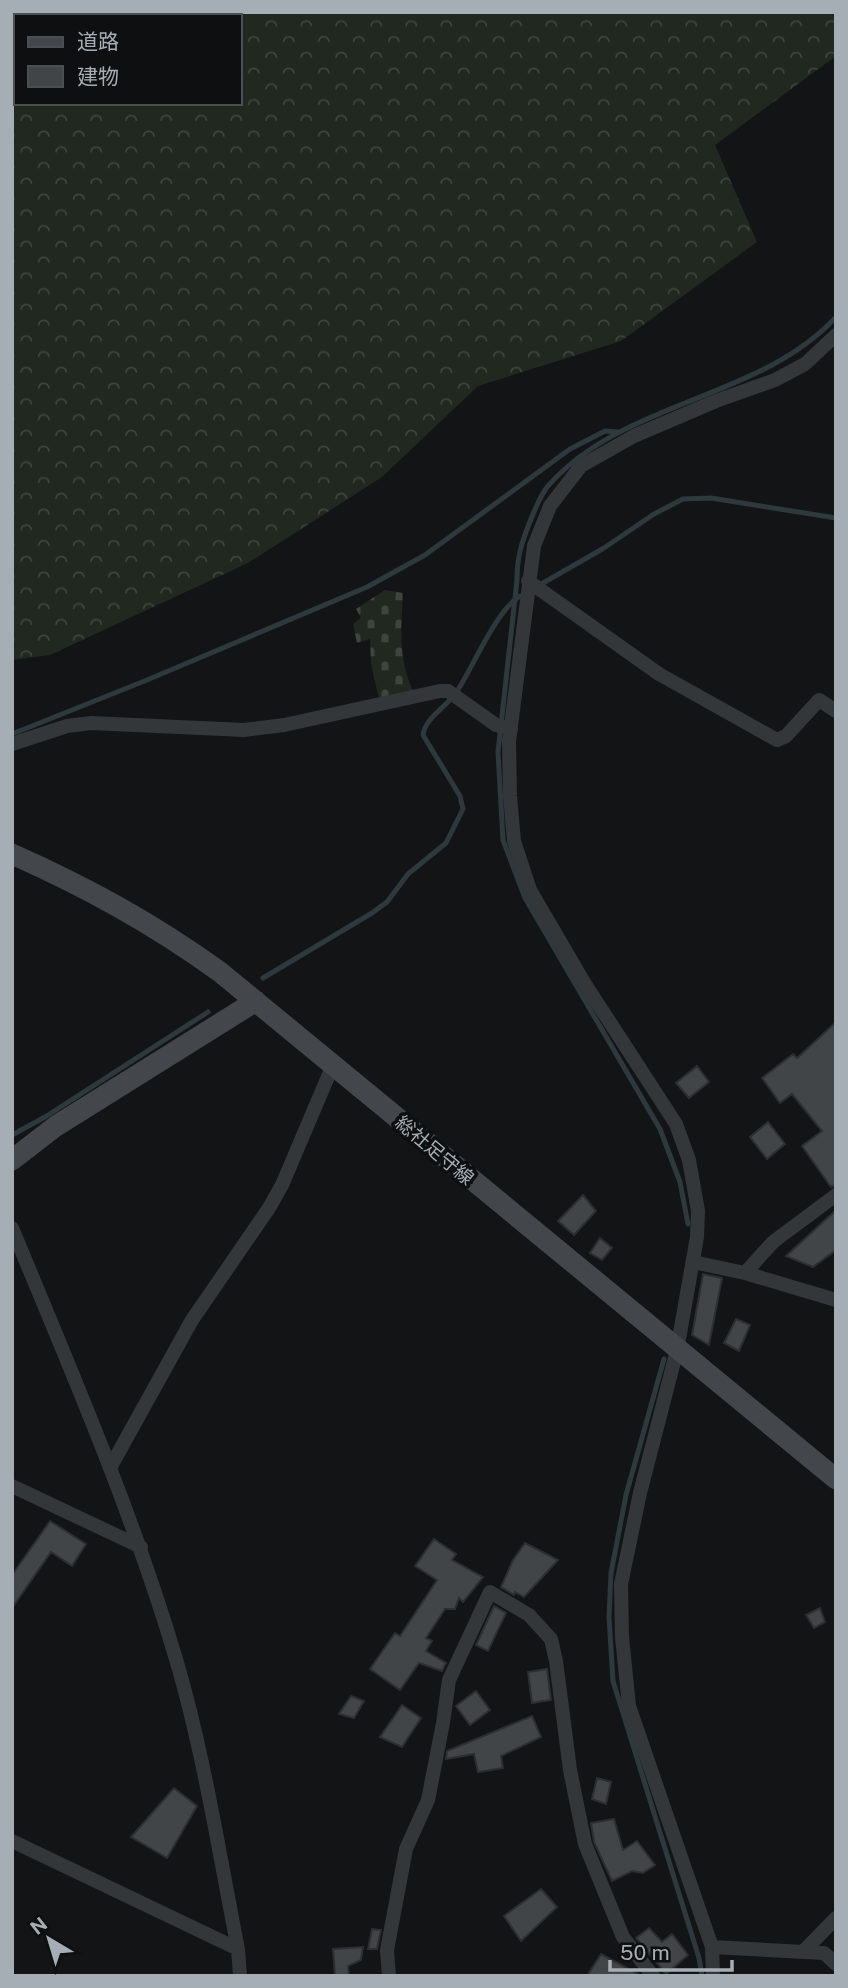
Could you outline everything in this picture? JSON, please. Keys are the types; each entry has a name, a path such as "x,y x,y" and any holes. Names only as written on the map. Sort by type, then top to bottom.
{"main road":[{"name":"総社足守線","path":"12,855 123,908 176,940 257,1001 836,1479"},
{"path":"12,1160 56,1126 257,1001"}],"street":[{"path":"713,1976 712,1947 629,1706 622,1637 621,1584 640,1493 677,1350 693,1262 698,1211 689,1160 676,1124 585,984 530,890 514,841 504,727 534,546 550,506 581,466 634,436 716,401 775,380 805,364 836,335"},
{"path":"528,581 659,674 777,740 786,736 819,700 836,711"},
{"path":"12,744 67,726 91,723 244,730 284,725 440,691 454,694 504,727"},
{"path":"111,1466 192,1320 282,1185 333,1065"},
{"path":"745,1273 773,1242 836,1195"},
{"path":"12,1228 111,1466 141,1547 176,1661 196,1738 238,1950 240,1976"},
{"path":"693,1262 745,1273 836,1300"},
{"path":"12,1486 141,1547"},
{"path":"389,1976 387,1950 406,1849 428,1800 449,1680 490,1592 530,1615 551,1639 570,1770 585,1844 623,1937 653,1976"},
{"path":"12,1841 238,1950"},
{"path":"803,1952 836,1918"},
{"path":"712,1947 824,1953 836,1964"}],"green space":[{"path":"836,12 836,56 715,145 757,242 621,341 478,386 382,477 248,563 50,655 12,660 12,73 14,105 242,105 242,14 124,14"},
{"path":"385,590 403,593 403,654 413,691 379,699 371,664 370,639 357,643 353,624 361,618 356,609"}],"building":[{"path":"836,1022 836,1185 831,1187 802,1146 822,1131 792,1094 780,1103 762,1078 793,1054 797,1058"},
{"path":"697,1066 709,1082 689,1098 676,1083"},
{"path":"768,1122 785,1144 767,1159 750,1137"},
{"path":"583,1195 596,1211 574,1235 558,1221"},
{"path":"836,1210 836,1250 813,1267 786,1256"},
{"path":"600,1238 612,1248 602,1260 590,1253"},
{"path":"703,1274 722,1278 709,1345 692,1335"},
{"path":"736,1319 750,1325 739,1351 724,1343"},
{"path":"50,1521 86,1544 72,1566 51,1552 12,1608 12,1575"},
{"path":"434,1539 456,1554 452,1560 483,1577 463,1602 459,1598 455,1609 445,1609 426,1638 432,1641 426,1651 446,1663 442,1671 419,1663 400,1690 370,1669 395,1633 400,1636 437,1580 415,1566"},
{"path":"525,1543 558,1560 524,1597 515,1592 514,1595 501,1587 513,1560"},
{"path":"494,1606 506,1613 488,1651 476,1645"},
{"path":"820,1608 825,1622 814,1628 806,1615"},
{"path":"547,1669 551,1700 532,1703 528,1672"},
{"path":"476,1691 490,1710 470,1725 456,1706"},
{"path":"351,1696 364,1701 354,1718 339,1714"},
{"path":"402,1705 421,1718 402,1747 380,1737"},
{"path":"532,1716 541,1737 501,1756 503,1768 478,1772 474,1754 446,1759 447,1751"},
{"path":"597,1778 611,1782 606,1804 592,1799"},
{"path":"174,1788 197,1806 167,1858 131,1837"},
{"path":"614,1819 623,1850 637,1841 655,1865 643,1873 632,1871 612,1881 594,1842 591,1823"},
{"path":"541,1889 557,1907 521,1941 504,1916"},
{"path":"649,1928 662,1942 672,1934 688,1955 666,1974 636,1938"},
{"path":"372,1929 381,1930 377,1949 368,1949"},
{"path":"363,1947 361,1960 348,1966 349,1976 335,1976 333,1949"},
{"path":"601,1954 640,1975 641,1976 587,1976"}],"waterway":[{"path":"688,1224 680,1182 660,1129 525,898 503,840 498,752 519,558 526,531 542,494 579,457 614,435 769,366 805,345 836,317"},
{"path":"12,734 367,587 425,555 570,449 605,431 620,432"},
{"path":"543,583 683,499 711,498 836,518"},
{"path":"263,978 387,902 408,874 446,843 463,809 460,796 423,735 428,723 456,693 503,613 520,596"},
{"path":"12,1135 45,1117 208,1012"},
{"path":"664,1359 626,1495 611,1573 609,1617 613,1681 699,1958 702,1976"}]}
